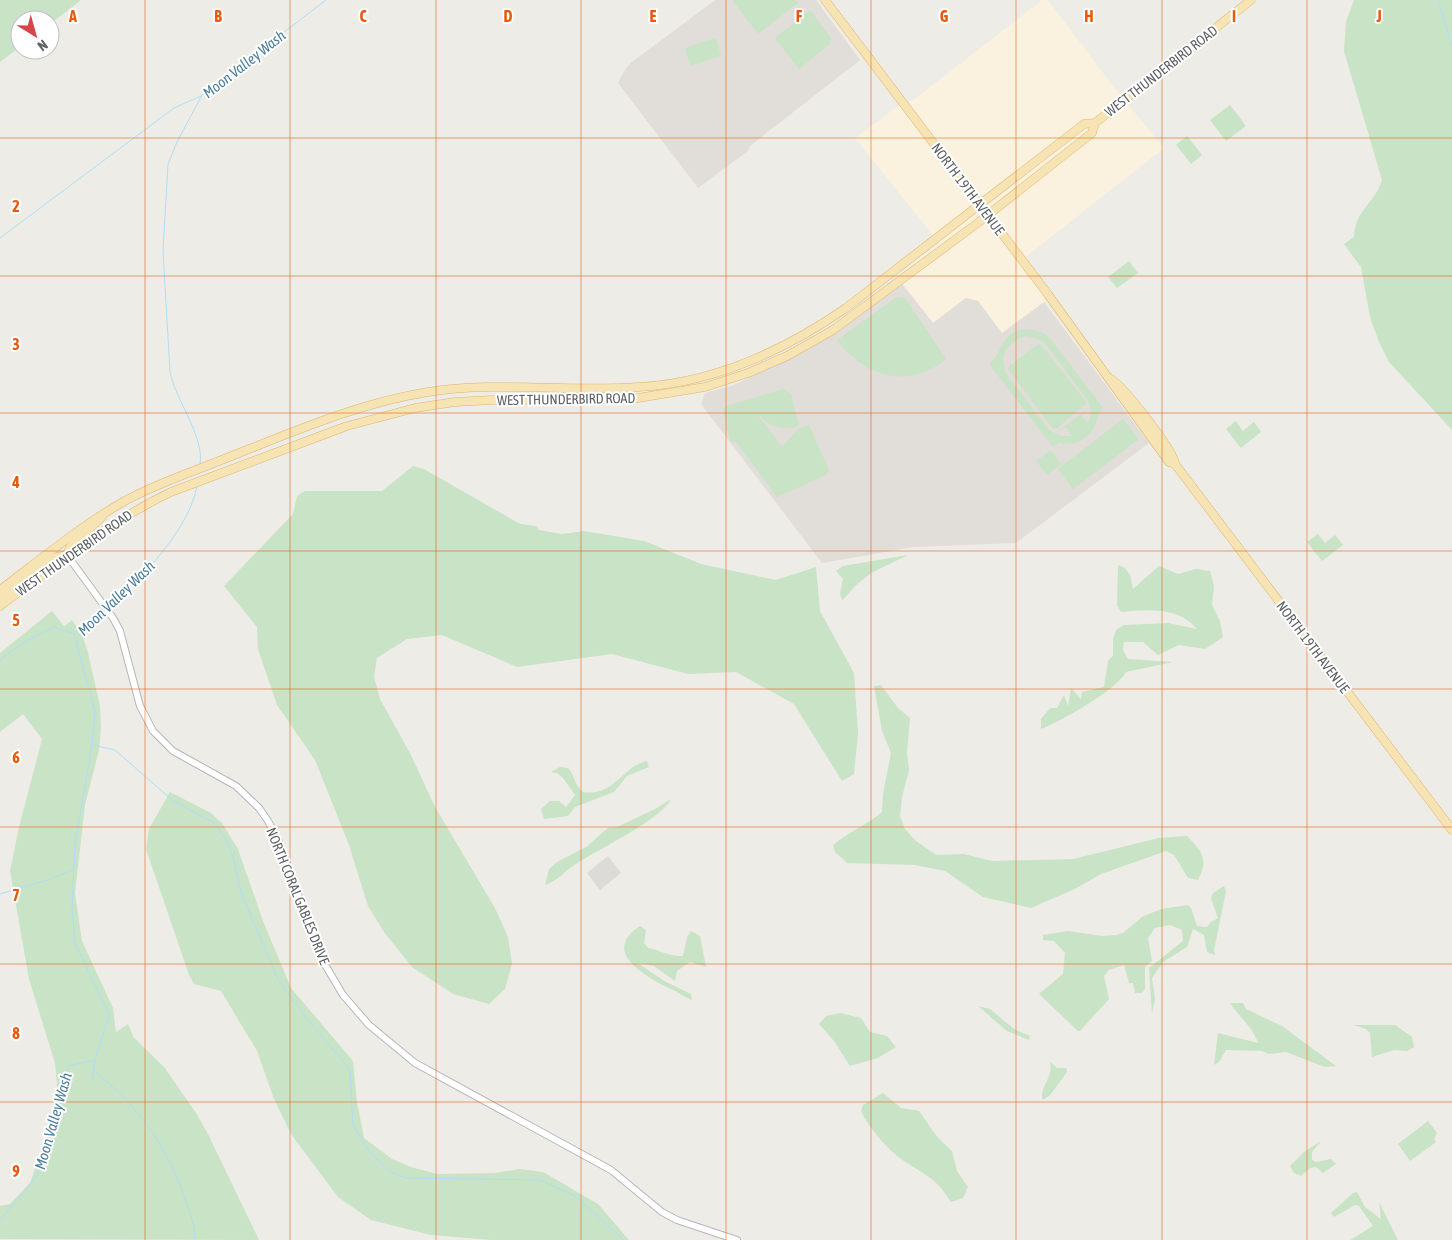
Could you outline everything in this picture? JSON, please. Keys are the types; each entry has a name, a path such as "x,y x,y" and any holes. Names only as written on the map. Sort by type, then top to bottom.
{"main road":[{"name":"NORTH 19TH AVENUE","path":"825,0 1110,378 1115,389 1164,455 1170,462 1175,464 1452,830"},
{"name":"WEST THUNDERBIRD ROAD","path":"0,590 106,512 143,492 193,471 365,406 408,395 454,389 639,387 667,384 716,373 743,364 812,331 980,206 1084,124 1095,123 1251,0"},
{"name":"WEST THUNDERBIRD ROAD","path":"0,606 67,556 132,512 204,480 369,418 455,402 632,399 669,394 719,383 772,364 833,330 988,216 1092,133 1095,123"},
{"path":"907,261 914,270"},
{"path":"453,380 455,402"},
{"path":"223,460 228,472"},
{"path":"0,597 53,558 67,556 70,547 94,526 106,512"}],"street":[{"name":"NORTH CORAL GABLES DRIVE","path":"67,556 120,631 130,660 140,706 153,731 173,750 236,786 254,802 268,821 279,842 321,958 343,996 369,1026 415,1063 611,1170 662,1212 677,1220 737,1240"}],"shaded area":[{"path":"715,0 816,0 860,60 750,146 748,151 698,188 618,83 626,68 632,62"},
{"path":"1042,0 1048,0 1116,90 1164,148 1022,260 1050,298 1002,333 978,301 966,298 933,323 897,276 939,243 855,138 897,107 916,98"},
{"path":"902,284 933,323 966,298 978,301 1002,333 1044,302 1149,443 1016,543 914,547 822,563 701,404 705,393 734,385 819,343"},
{"path":"608,856 621,873 600,890 587,873"}],"green space":[{"path":"0,0 81,0 60,16 60,10 10,10 10,54 0,62"},
{"path":"732,0 795,0 798,3 758,34"},
{"path":"1354,0 1452,0 1452,430 1389,362 1370,317 1361,267 1344,244 1354,237 1355,227 1361,213 1375,195 1382,180 1344,51 1346,22"},
{"path":"810,10 831,38 829,45 799,69 775,38"},
{"path":"716,38 721,56 690,66 685,48"},
{"path":"1230,105 1246,126 1226,141 1210,120"},
{"path":"1187,136 1202,155 1191,164 1176,145"},
{"path":"1129,261 1138,273 1117,288 1108,277"},
{"path":"897,297 905,298 946,359 931,369 916,375 901,377 873,370 860,363 837,340"},
{"path":"1030,329 1043,333 1050,338 1103,408 1089,435 1080,441 1070,444 1059,443 1053,447 989,364 1007,337 1019,330","holes":["1026,336 1044,342 1088,401 1091,413 1088,423 1081,415 1089,408 1060,430 1066,427 1072,436 1061,436 1049,430 1005,372 1003,358 1006,349 1017,339"]},
{"path":"1041,344 1087,403 1057,428 1053,429 1008,369 1009,366"},
{"path":"783,389 791,394 799,425 784,428 773,426 760,416 759,420 761,419 782,447 798,429 809,425 829,470 826,475 777,497 736,442 730,441 723,410 726,406"},
{"path":"1123,419 1139,439 1073,489 1058,469"},
{"path":"1236,421 1243,431 1254,422 1261,432 1241,448 1226,429"},
{"path":"1051,450 1061,464 1047,475 1036,461"},
{"path":"413,466 424,469 520,524 536,526 539,530 562,534 584,531 644,541 701,564 776,580 816,567 820,611 854,673 858,734 854,774 842,781 794,704 736,672 688,674 612,654 517,667 442,635 407,639 377,658 374,677 380,699 411,755 435,807 495,908 508,937 512,964 505,989 489,1004 453,994 412,967 384,932 368,906 349,845 315,760 277,705 258,649 257,627 224,586 293,514 297,496 305,491 382,491"},
{"path":"1318,534 1325,543 1335,535 1343,545 1322,561 1307,542"},
{"path":"908,555 871,573 855,586 842,601 840,593 843,579 836,571 843,566"},
{"path":"1118,565 1124,567 1130,575 1133,589 1159,566 1178,574 1196,569 1210,571 1214,586 1212,605 1220,621 1223,637 1205,649 1179,645 1158,655 1143,642 1124,642 1123,650 1128,659 1173,662 1126,672 1121,679 1101,696 1061,720 1041,729 1041,719 1050,708 1057,708 1064,695 1068,706 1071,688 1081,699 1082,692 1104,687 1108,661 1113,655 1113,639 1116,630 1124,625 1168,623 1197,629 1190,622 1172,613 1152,610 1121,612 1117,605"},
{"path":"52,611 64,626 72,620 82,634 100,706 99,750 85,805 75,893 82,941 113,1008 116,1032 128,1024 134,1038 164,1067 196,1113 259,1240 0,1239 0,1206 10,1204 30,1183 52,1121 57,1084 55,1063 29,979 10,871 19,827 42,739 23,714 0,732 0,653"},
{"path":"881,685 898,708 910,718 907,753 909,770 902,797 900,816 905,829 916,841 936,855 964,854 992,861 1073,859 1159,838 1187,836 1202,856 1203,866 1198,880 1188,878 1174,855 1166,851 1101,874 1075,889 1031,908 983,897 945,871 915,865 847,863 835,852 833,845 882,812 883,794 891,753 882,731 874,686"},
{"path":"647,761 649,767 627,776 614,792 575,807 568,816 544,819 541,809 550,801 559,801 566,807 575,795 563,778 557,773 551,772 560,767 568,768 583,792 594,792 611,786 638,764"},
{"path":"170,792 211,813 222,823 238,849 263,921 291,988 353,1061 357,1102 364,1138 392,1159 411,1167 438,1174 495,1173 520,1169 543,1172 598,1204 629,1240 491,1240 431,1235 371,1220 338,1197 291,1134 274,1099 257,1051 221,991 194,984 189,975 146,849 149,829"},
{"path":"671,799 655,816 642,825 545,885 549,869 557,862 586,847 608,828 617,827 655,809"},
{"path":"1224,886 1226,891 1214,950 1215,955 1207,952 1204,935 1193,929 1187,947 1163,962 1152,978 1155,998 1152,1014 1149,968 1183,941 1182,930 1170,925 1155,928 1148,938 1152,961 1145,967 1145,989 1142,993 1135,993 1133,983 1129,983 1124,965 1109,970 1104,976 1109,999 1080,1031 1039,994 1063,974 1065,953 1054,941 1043,940 1043,935 1068,931 1102,936 1116,935 1123,933 1142,917 1161,909 1188,905 1191,908 1197,926 1207,927 1218,918 1211,898 1213,893"},
{"path":"640,926 646,930 644,943 648,948 674,955 683,956 687,937 691,931 700,936 706,967 690,962 677,971 675,981 654,966 638,963 664,981 691,994 692,1000 650,978 631,963 624,945 629,936"},
{"path":"1230,1003 1243,1003 1246,1009 1282,1026 1336,1066 1325,1067 1286,1052 1269,1054 1262,1051 1226,1050 1219,1062 1214,1065 1218,1033 1258,1043 1249,1027"},
{"path":"978,1006 990,1009 1014,1029 1030,1036 1029,1040 1007,1031"},
{"path":"840,1013 861,1018 870,1032 887,1036 896,1047 878,1058 850,1066 834,1041 819,1024 826,1016"},
{"path":"1353,1025 1395,1025 1412,1037 1414,1047 1407,1051 1394,1050 1372,1057 1370,1033 1366,1029"},
{"path":"1050,1062 1057,1068 1066,1068 1067,1072 1050,1095 1043,1100 1043,1091 1051,1068"},
{"path":"883,1093 901,1108 919,1111 938,1138 952,1151 957,1171 968,1187 963,1198 951,1202 934,1181 901,1159 873,1131 861,1111 863,1105"},
{"path":"1428,1121 1437,1133 1434,1139 1436,1142 1410,1161 1398,1144"},
{"path":"1321,1141 1312,1152 1312,1160 1316,1162 1331,1159 1336,1164 1323,1173 1316,1167 1310,1168 1301,1176 1294,1173 1290,1166 1304,1152"},
{"path":"1357,1192 1365,1207 1381,1219 1379,1202 1398,1240 1350,1240 1373,1226 1359,1206 1355,1205 1334,1217 1331,1213 1353,1193"}],"waterway":[{"name":"Moon Valley Wash","path":"200,465 198,443 170,372 163,251 168,164 177,142 202,95 326,0"},
{"path":"1438,0 1452,46"},
{"path":"0,238 174,108 201,96"},
{"name":"Moon Valley Wash","path":"107,606 134,583 162,553 185,519 197,486"},
{"name":"Moon Valley Wash","path":"92,1080 95,1060 109,1015 75,943 72,909 75,844 92,745 95,711 74,634 104,609"},
{"path":"0,660 23,643 54,627 74,634"},
{"path":"92,745 115,750 172,800 214,823 225,838 233,857 241,892 278,979 300,1010 350,1070 353,1125 369,1151 389,1171 406,1178 540,1180 575,1196 624,1240"},
{"path":"0,894 51,879 72,870"},
{"name":"Moon Valley Wash","path":"0,1220 37,1176 56,1122 59,1089 69,1066 94,1060"},
{"name":"Moon Valley Wash","path":"94,1071 124,1098 149,1128 160,1145 170,1162 187,1204 193,1224 195,1240"}]}
